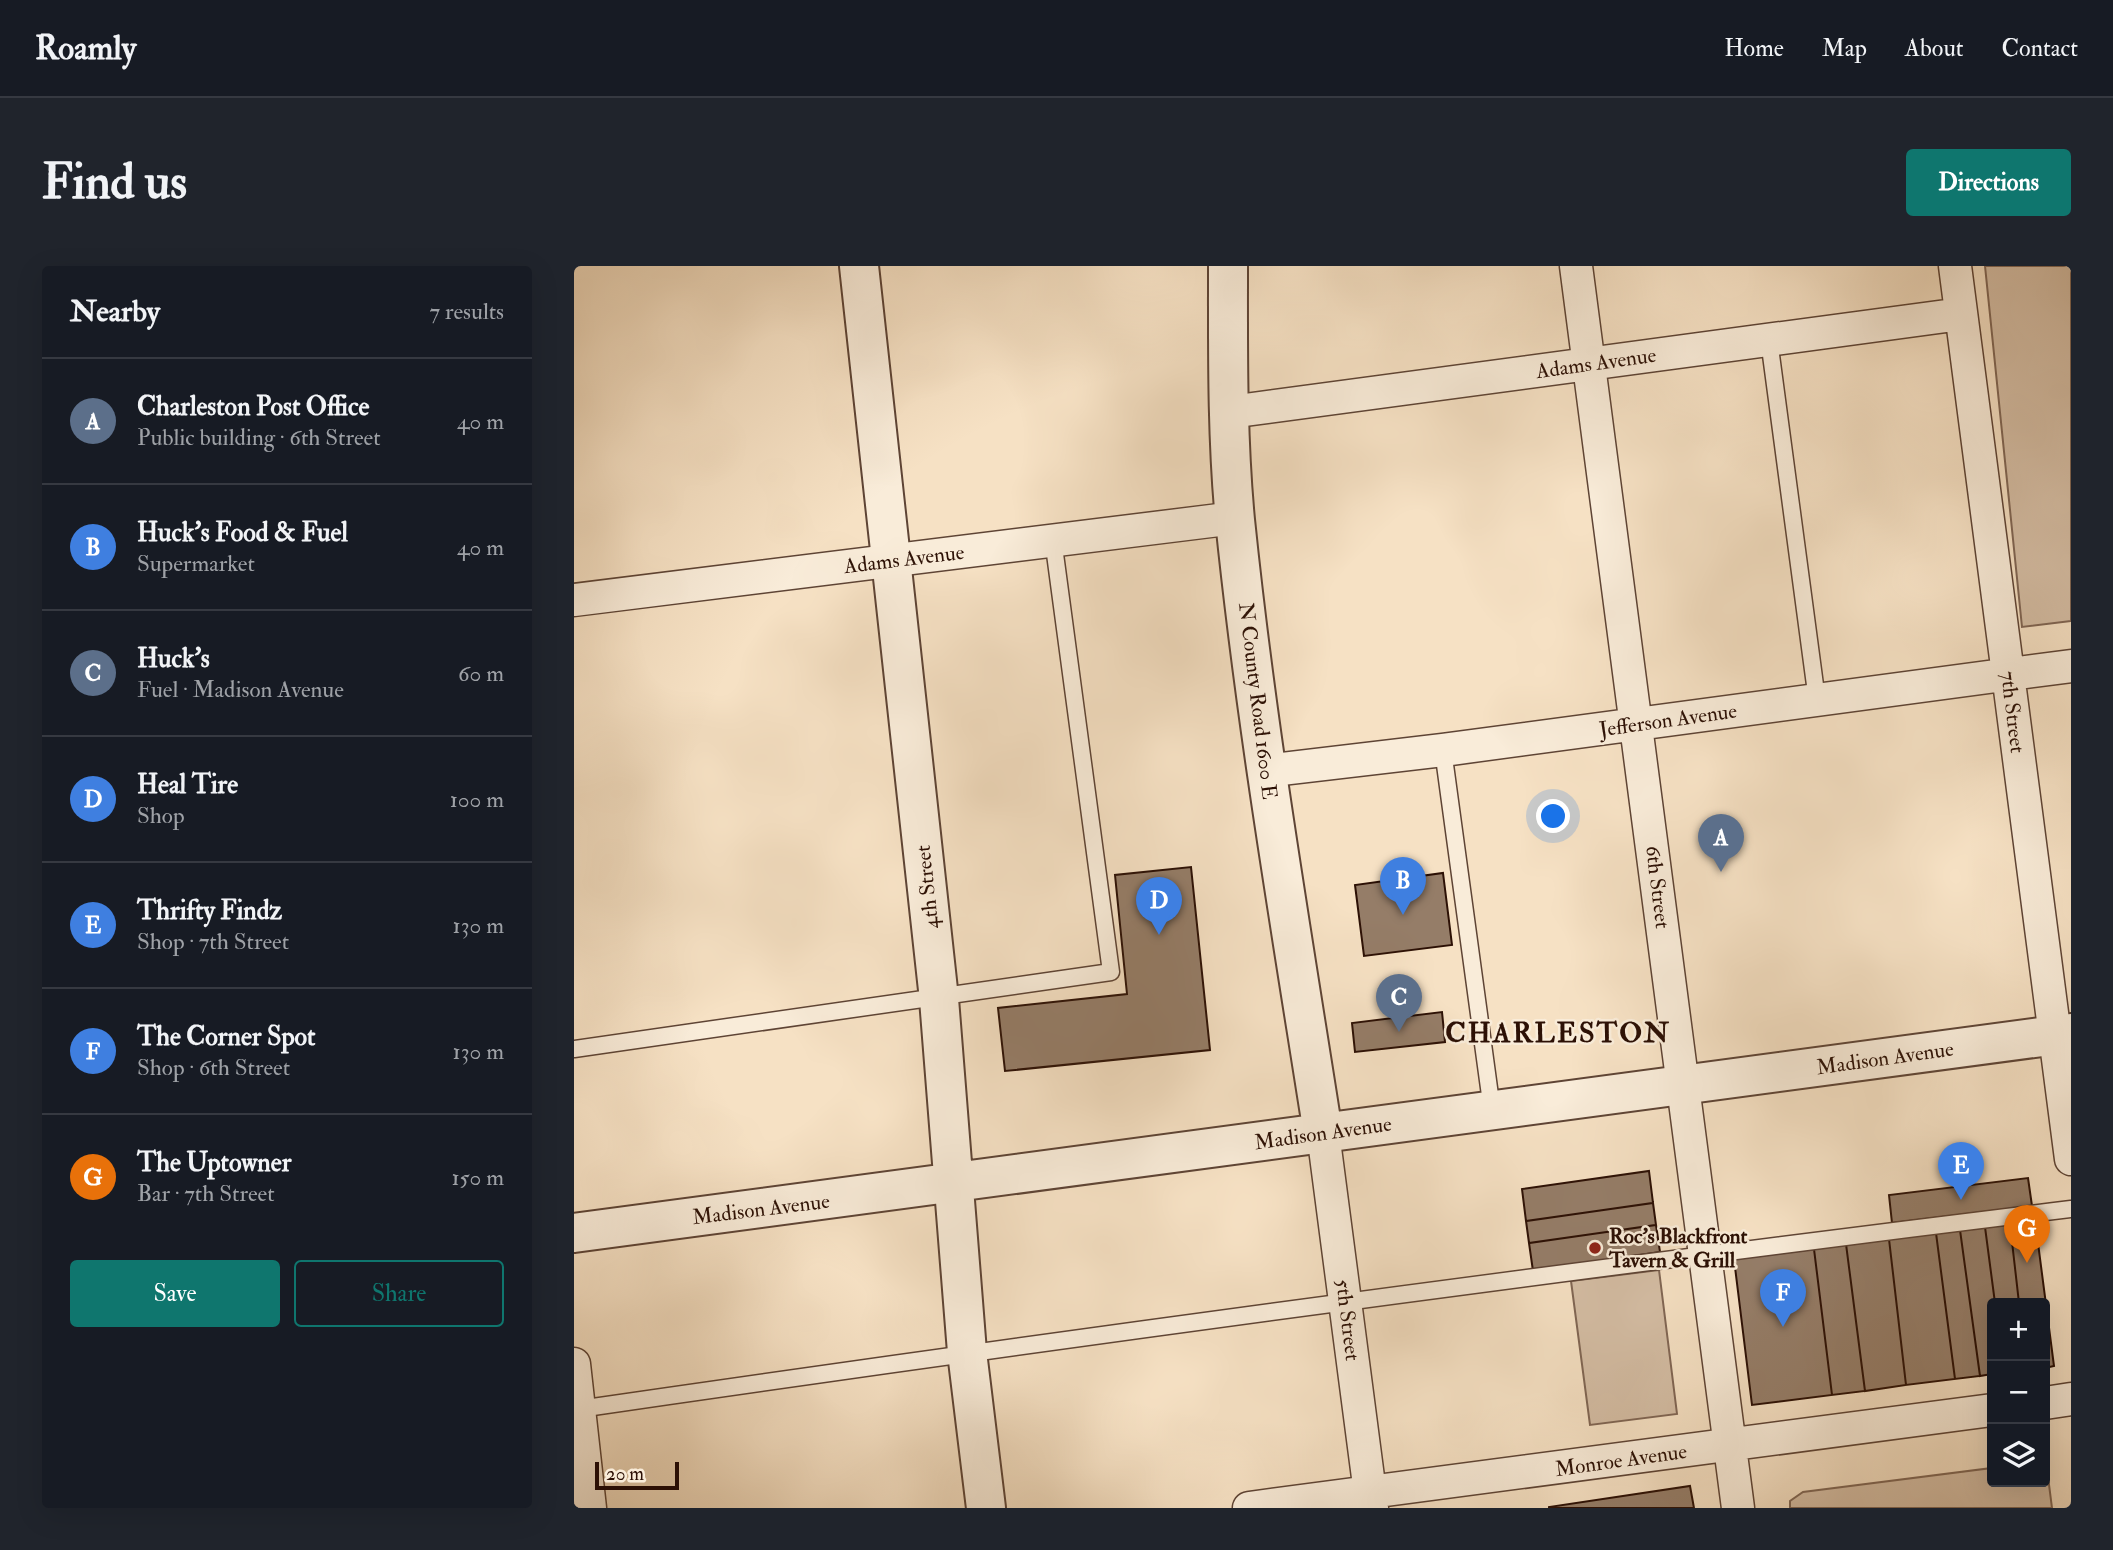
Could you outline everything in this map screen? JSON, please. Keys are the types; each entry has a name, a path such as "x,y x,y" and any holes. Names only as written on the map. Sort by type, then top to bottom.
{"street":[{"name":"4th Street","path":"859,266 939,999 956,1184 967,1352 986,1508"},
{"name":"N County Road 1600 E","path":"1228,266 1235,518 1265,771 1323,1133"},
{"name":"6th Street","path":"1576,266 1738,1508"},
{"name":"7th Street","path":"1955,266 2008,675 2063,1034 2071,1159"},
{"name":"Adams Avenue","path":"1230,412 1961,314"},
{"name":"Adams Avenue","path":"574,600 1235,518"},
{"name":"Jefferson Avenue","path":"1265,771 1443,750 2071,666"},
{"name":"Madison Avenue","path":"574,1233 2063,1034"},
{"name":"5th Street","path":"1323,1133 1371,1500"},
{"path":"574,1364 590,1508"},
{"path":"2050,1402 2071,1399"},
{"name":"Monroe Avenue","path":"1250,1508 1371,1500 1730,1445 1987,1411"}],"lane":[{"path":"1769,340 1817,700"},
{"path":"574,1049 939,999 1111,972 1054,539"},
{"path":"1443,750 1492,1110"},
{"path":"579,1409 967,1352 1345,1304 1705,1254 2071,1209"}],"shaded area":[{"path":"1985,266 2071,266 2071,621 2022,627"},
{"path":"1659,1270 1677,1414 1590,1425 1571,1281"},
{"path":"1987,1469 1987,1487 2049,1487 2052,1508 1790,1508 1790,1501 1803,1492"}],"building":[{"path":"1191,867 1210,1050 1005,1071 998,1008 1127,994 1115,875"},
{"path":"1443,873 1452,945 1364,956 1355,885"},
{"path":"1442,1012 1445,1042 1355,1052 1352,1023"},
{"path":"1649,1171 1653,1203 1526,1221 1522,1189"},
{"path":"2028,1178 2032,1206 1892,1223 1889,1195"},
{"path":"1653,1203 1656,1225 1529,1243 1526,1221"},
{"path":"2035,1220 2045,1298 2018,1298 2010,1224"},
{"path":"2010,1224 2018,1298 1994,1298 1985,1227"},
{"name":"Roc's Blackfront Tavern & Grill","path":"1656,1225 1660,1252 1533,1271 1529,1243"},
{"path":"1985,1227 1994,1298 1987,1298 1987,1375 1980,1376 1960,1230"},
{"path":"1960,1230 1980,1376 1955,1379 1936,1233"},
{"path":"1936,1233 1955,1379 1906,1385 1889,1239"},
{"path":"1889,1239 1906,1385 1865,1391 1846,1244"},
{"path":"1846,1244 1865,1391 1832,1395 1814,1249"},
{"path":"1814,1249 1832,1395 1752,1405 1734,1259"},
{"path":"2050,1335 2054,1366 2050,1367"},
{"path":"1690,1486 1694,1508 1549,1508 1549,1507"}],"place":[{"name":"Charleston Post Office","path":"1721,872"},
{"name":"Huck's Food & Fuel","path":"1403,915"},
{"name":"Heal Tire","path":"1159,935"},
{"name":"Huck's","path":"1399,1032"},
{"name":"Thrifty Findz","path":"1961,1200"},
{"name":"Roc's Blackfront Tavern & Grill","path":"1595,1248"},
{"name":"The Uptowner","path":"2027,1263"},
{"name":"The Corner Spot","path":"1783,1327"}],"district":[{"name":"CHARLESTON","path":"1558,1032"}]}
